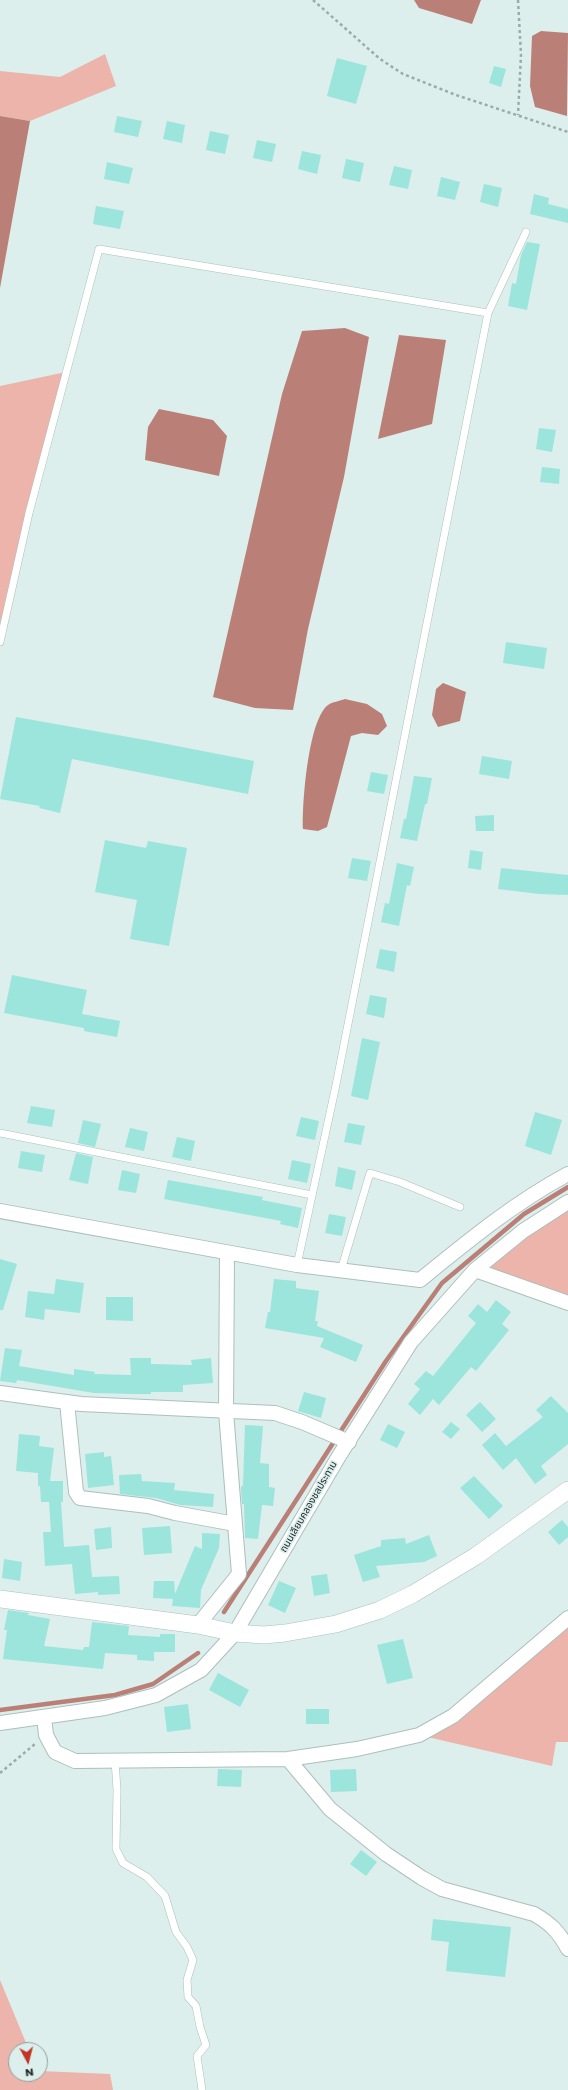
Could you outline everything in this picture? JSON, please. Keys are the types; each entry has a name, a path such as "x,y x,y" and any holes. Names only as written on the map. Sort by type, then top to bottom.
{"street":[{"path":"0,1211 297,1265 420,1280 493,1220 542,1188 568,1174"},
{"name":"ถนนเลียบคลองชลประทาน","path":"0,1723 105,1708 156,1695 201,1670 235,1633 347,1441 411,1342 474,1270 523,1231 568,1202"},
{"path":"198,1625 239,1574 226,1412 227,1253"},
{"path":"474,1270 568,1303"},
{"path":"0,1393 67,1402 226,1412 275,1413 328,1432 347,1441"},
{"path":"67,1402 76,1492 80,1498 148,1506 175,1513 235,1524"},
{"path":"0,1599 198,1625 235,1633 264,1635 336,1624 380,1610 413,1594 476,1556 568,1490"},
{"path":"44,1717 46,1735 54,1752 75,1761 288,1759 357,1749 419,1734 453,1716 568,1618"},
{"path":"288,1759 330,1809 386,1854 422,1878 442,1889 534,1914 548,1921 559,1932 568,1949"}],"lane":[{"path":"297,1265 488,313 526,232"},
{"path":"0,642 29,513 99,249 488,313"},
{"path":"0,1132 312,1195"},
{"path":"341,1270 370,1173 400,1182 460,1207"},
{"path":"115,1760 117,1790 116,1849 123,1863 147,1877 165,1896 176,1932 187,1947 193,1960 187,1980 188,1997 196,2006 200,2027 206,2045 197,2056 202,2090"}],"path":[{"path":"313,0 380,59 403,74 456,95 568,132"},
{"path":"518,0 521,55 518,115"},
{"path":"0,1773 46,1735"}],"shaded area":[{"path":"414,0 481,0 472,24 419,8"},
{"path":"541,31 568,33 567,116 535,107 530,86 532,36"},
{"path":"105,54 116,86 30,121 0,116 0,71 60,77"},
{"path":"0,116 30,121 0,288"},
{"path":"345,328 369,337 344,477 308,629 293,710 255,708 213,697 282,394 302,331"},
{"path":"399,335 446,340 432,424 378,439"},
{"path":"66,372 0,630 0,386"},
{"path":"159,409 213,420 227,436 219,476 145,460 148,427"},
{"path":"443,683 466,692 460,721 438,727 432,715 436,689"},
{"path":"345,699 367,704 382,714 387,726 378,735 362,733 351,736 327,827 318,831 303,829 305,783 311,744 316,727 321,714 328,705"},
{"path":"568,1202 568,1303 475,1270"},
{"path":"568,1618 568,1742 556,1742 552,1766 419,1735"},
{"path":"0,1980 26,2042 8,2042 8,2082 48,2082 48,2071 110,2074 113,2090 0,2090"}],"building":[{"path":"337,58 367,66 356,104 327,96"},
{"path":"494,66 506,69 501,87 489,83"},
{"path":"117,116 142,121 138,137 114,132"},
{"path":"167,121 185,125 182,143 163,139"},
{"path":"210,131 229,135 225,154 206,150"},
{"path":"257,140 276,144 272,162 253,158"},
{"path":"302,151 321,155 317,174 298,169"},
{"path":"346,159 364,163 360,182 342,178"},
{"path":"107,162 133,168 129,184 104,179"},
{"path":"394,166 412,170 408,189 389,185"},
{"path":"441,177 460,182 455,200 437,196"},
{"path":"484,184 502,188 498,207 480,202"},
{"path":"534,194 549,198 548,204 568,209 568,223 530,214"},
{"path":"96,206 124,211 120,229 93,224"},
{"path":"527,242 540,244 527,310 508,306 512,283 516,284 521,255"},
{"path":"539,428 556,430 552,452 536,449"},
{"path":"542,467 560,469 559,484 540,482"},
{"path":"506,642 547,648 544,669 503,663"},
{"path":"16,717 254,761 248,794 72,759 60,813 39,808 40,806 0,799"},
{"path":"482,756 512,761 509,779 479,774"},
{"path":"371,772 388,775 384,794 367,791"},
{"path":"414,776 432,778 417,841 400,838 404,819 406,819"},
{"path":"494,815 494,831 476,831 475,816"},
{"path":"105,840 146,848 148,841 187,848 169,946 130,939 137,900 95,892"},
{"path":"470,850 483,852 481,870 468,868"},
{"path":"352,858 371,861 367,881 348,878"},
{"path":"397,863 414,867 410,886 407,885 399,926 381,922 385,903 389,904"},
{"path":"501,868 568,875 568,895 539,894 498,889"},
{"path":"380,949 397,952 394,972 376,968"},
{"path":"12,975 87,990 82,1014 120,1021 117,1037 84,1031 84,1028 4,1013"},
{"path":"370,995 387,998 384,1018 366,1014"},
{"path":"362,1038 380,1042 368,1100 351,1096"},
{"path":"31,1106 55,1110 52,1127 27,1123"},
{"path":"535,1112 562,1120 551,1155 525,1146"},
{"path":"301,1117 319,1121 315,1140 296,1136"},
{"path":"83,1120 101,1124 95,1147 78,1143"},
{"path":"348,1123 365,1126 361,1145 344,1142"},
{"path":"130,1128 148,1132 144,1151 125,1147"},
{"path":"177,1137 195,1141 191,1161 172,1157"},
{"path":"21,1151 45,1155 42,1172 18,1168"},
{"path":"76,1153 93,1157 88,1184 69,1180"},
{"path":"292,1160 311,1164 307,1183 288,1179"},
{"path":"338,1167 356,1171 352,1190 335,1186"},
{"path":"122,1170 140,1174 136,1193 118,1190"},
{"path":"168,1180 263,1197 262,1200 302,1208 298,1228 280,1224 281,1221 164,1199"},
{"path":"329,1214 346,1217 342,1236 325,1233"},
{"path":"0,1259 17,1264 3,1310 0,1310"},
{"path":"56,1279 84,1283 80,1313 45,1309 44,1320 25,1317 28,1291 54,1294"},
{"path":"274,1279 296,1281 296,1288 319,1291 315,1321 318,1321 317,1326 363,1345 356,1362 320,1347 324,1338 265,1328 268,1312 270,1312"},
{"path":"106,1297 133,1297 133,1321 106,1320"},
{"path":"496,1300 511,1312 502,1324 509,1330 476,1371 471,1367 439,1405 433,1399 420,1415 408,1404 420,1389 414,1384 426,1371 433,1376 476,1323 468,1316 478,1304 487,1312"},
{"path":"5,1348 22,1350 19,1366 74,1375 74,1369 95,1372 94,1374 131,1375 130,1358 151,1358 151,1364 192,1365 191,1360 211,1358 213,1383 183,1385 183,1392 151,1392 151,1394 134,1394 94,1393 17,1380 16,1383 0,1381"},
{"path":"304,1392 326,1398 321,1418 298,1411"},
{"path":"551,1396 568,1413 568,1444 541,1466 547,1475 535,1484 516,1458 503,1470 482,1445 495,1433 506,1446 543,1417 536,1410"},
{"path":"480,1402 496,1419 482,1432 466,1415"},
{"path":"451,1422 460,1429 451,1439 442,1432"},
{"path":"388,1424 405,1432 397,1448 380,1440"},
{"path":"245,1425 263,1426 260,1463 269,1464 269,1487 275,1488 273,1506 262,1505 258,1539 245,1538 244,1504 242,1504 241,1487 243,1485"},
{"path":"19,1434 40,1436 39,1446 54,1448 50,1481 63,1481 63,1502 61,1502 64,1547 89,1545 92,1577 119,1576 120,1594 98,1595 98,1592 75,1594 72,1564 45,1566 43,1532 51,1532 49,1502 41,1502 40,1486 38,1486 38,1473 16,1471"},
{"path":"104,1452 104,1457 111,1456 114,1485 88,1488 85,1454"},
{"path":"141,1474 142,1481 175,1483 174,1490 214,1494 213,1507 180,1505 156,1498 120,1494 119,1475"},
{"path":"474,1476 503,1506 489,1519 460,1488"},
{"path":"562,1520 568,1527 568,1537 559,1545 548,1532"},
{"path":"170,1526 172,1553 144,1555 142,1528"},
{"path":"111,1527 112,1548 96,1550 94,1529"},
{"path":"202,1533 220,1534 219,1548 201,1590 200,1608 172,1606 173,1599 153,1598 154,1581 174,1581 175,1594 195,1546 202,1549"},
{"path":"429,1535 437,1556 424,1562 376,1566 380,1577 363,1582 354,1555 381,1546 381,1540 405,1538 406,1544"},
{"path":"4,1559 22,1562 20,1581 2,1578"},
{"path":"327,1574 330,1593 314,1596 311,1576"},
{"path":"279,1581 296,1588 285,1613 268,1605"},
{"path":"8,1610 29,1613 28,1615 50,1619 44,1646 83,1650 84,1647 89,1647 92,1622 129,1626 128,1635 160,1637 160,1634 175,1634 175,1652 154,1652 154,1661 137,1660 137,1655 105,1653 103,1669 3,1659 7,1630 4,1630"},
{"path":"403,1639 413,1678 387,1684 377,1645"},
{"path":"218,1673 249,1690 240,1707 209,1690"},
{"path":"188,1704 191,1729 167,1732 164,1707"},
{"path":"306,1709 329,1709 329,1724 306,1724"},
{"path":"218,1769 242,1770 241,1787 217,1786"},
{"path":"356,1769 357,1791 331,1792 330,1770"},
{"path":"361,1850 377,1862 366,1876 350,1864"},
{"path":"433,1919 511,1927 505,1977 446,1971 449,1942 431,1940"}],"waterway":[{"path":"224,1612 386,1361 442,1283 524,1214 568,1187"},
{"path":"0,1710 115,1695 153,1684 198,1653"}]}
